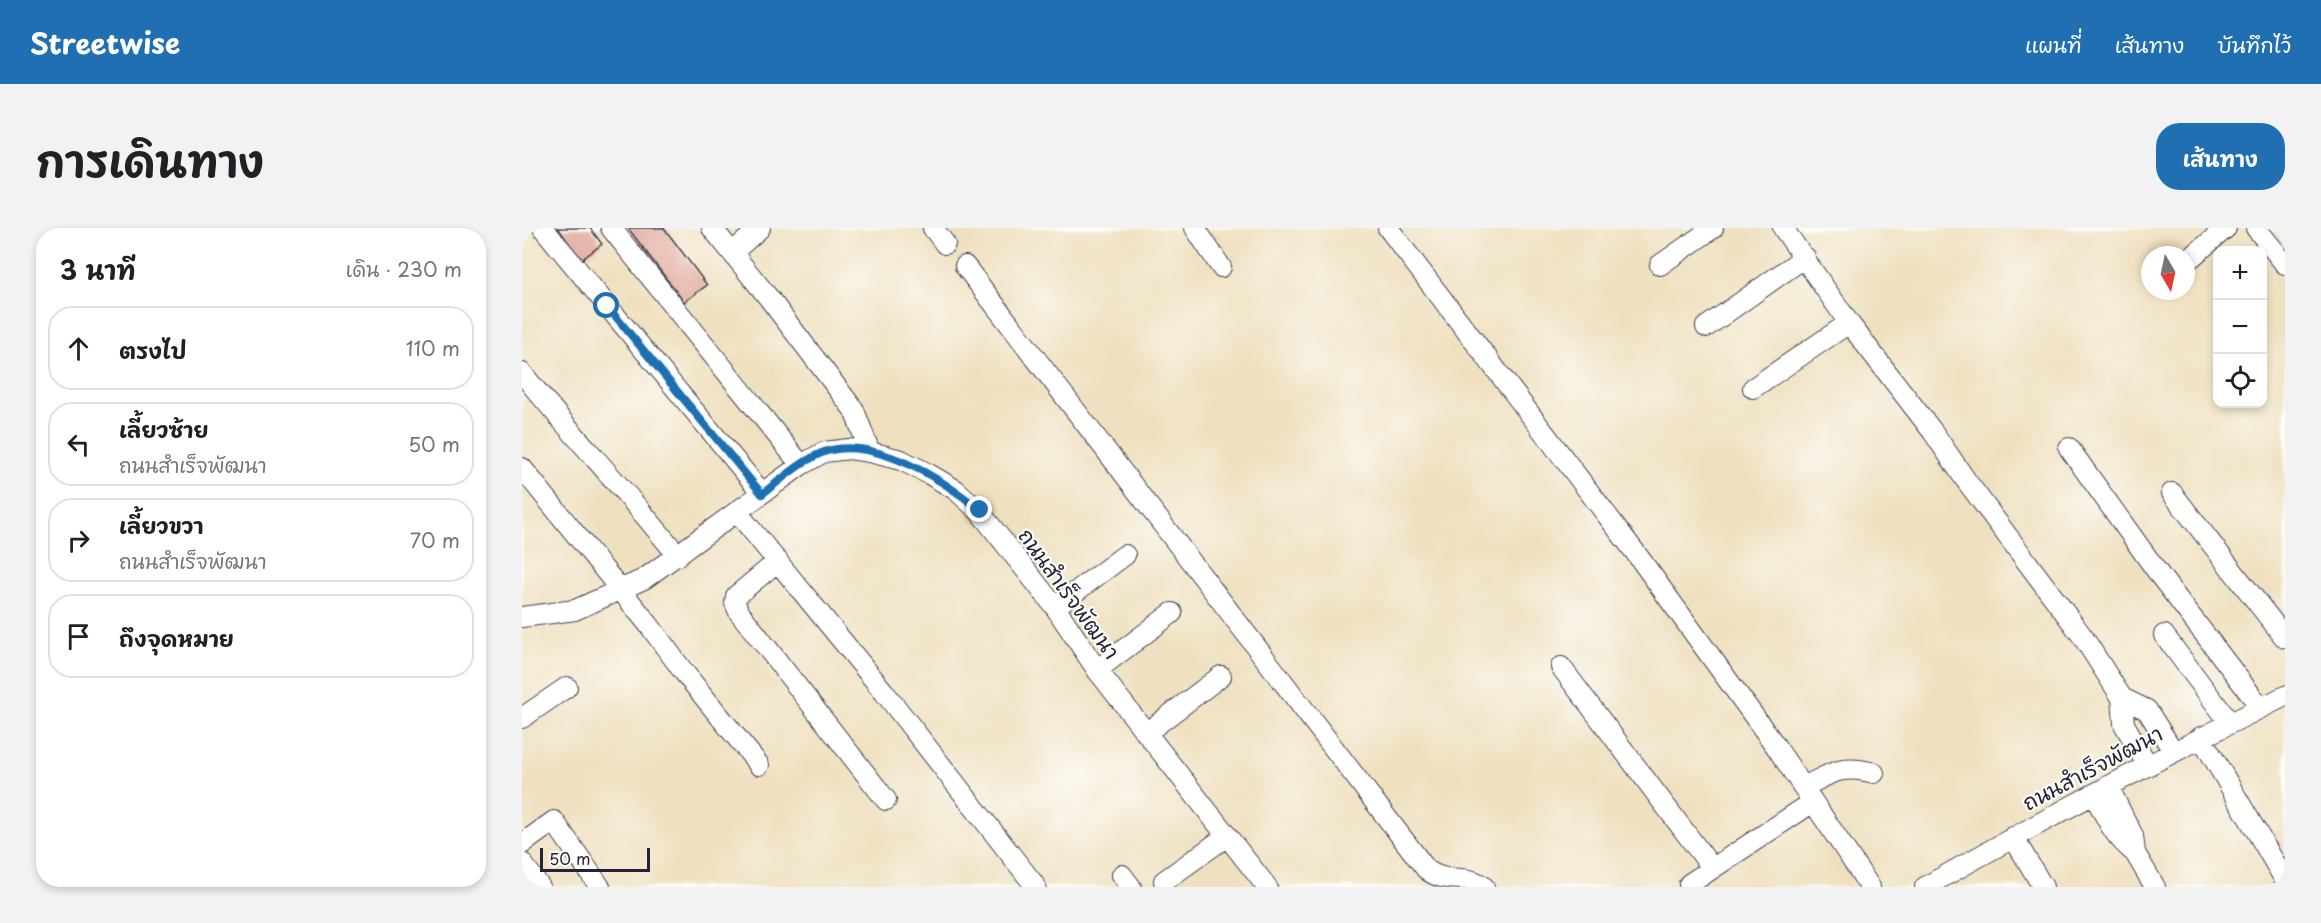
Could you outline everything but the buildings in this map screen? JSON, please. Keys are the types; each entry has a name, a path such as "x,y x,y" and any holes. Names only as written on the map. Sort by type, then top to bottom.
{"street":[{"path":"543,228 762,494"},
{"path":"611,228 801,465"},
{"path":"712,228 854,410 870,452"},
{"path":"732,253 760,228"},
{"path":"933,228 945,244"},
{"path":"1195,228 1221,267"},
{"path":"1388,228 1635,552 1808,794 1870,887"},
{"path":"1660,265 1713,228"},
{"path":"1783,228 1849,323 1933,432 1965,480 2083,637 2122,698 2124,723 2148,766"},
{"path":"2195,254 2226,228"},
{"path":"2256,228 2282,253"},
{"path":"1706,327 1805,257"},
{"path":"966,266 1426,869 1435,877 1476,881 1484,887"},
{"path":"1753,388 1849,323"},
{"path":"522,374 565,426 633,500 678,556"},
{"path":"2069,448 2147,558 2261,708"},
{"name":"ถนนสำเร็จพัฒนา","path":"523,616 575,610 644,579 801,465 824,452 849,449 901,460 956,490 980,510 1055,607 1097,670 1267,887"},
{"path":"522,468 759,765"},
{"path":"2172,493 2285,638"},
{"path":"737,512 1036,887"},
{"path":"1055,607 1125,555"},
{"path":"778,561 736,596 735,603 745,620 886,800"},
{"path":"1097,670 1172,613"},
{"path":"2163,635 2230,723"},
{"path":"1561,667 1712,868"},
{"path":"1146,733 1221,676"},
{"path":"522,718 567,687"},
{"name":"ถนนสำเร็จพัฒนา","path":"1925,887 2173,751 2285,696"},
{"path":"2122,698 2146,711 2173,751"},
{"path":"2201,737 2285,880"},
{"path":"1689,884 1808,794 1835,770 1850,768 1874,773"},
{"path":"2101,790 2110,826 2121,842 2135,853 2155,887"},
{"path":"522,844 554,821 600,887"},
{"path":"1164,881 1227,836"},
{"path":"2013,837 2043,887"},
{"path":"522,863 540,887"}],"route":[{"path":"607,306 762,494 801,465 824,452 849,449 901,460 956,490 980,510"}]}
